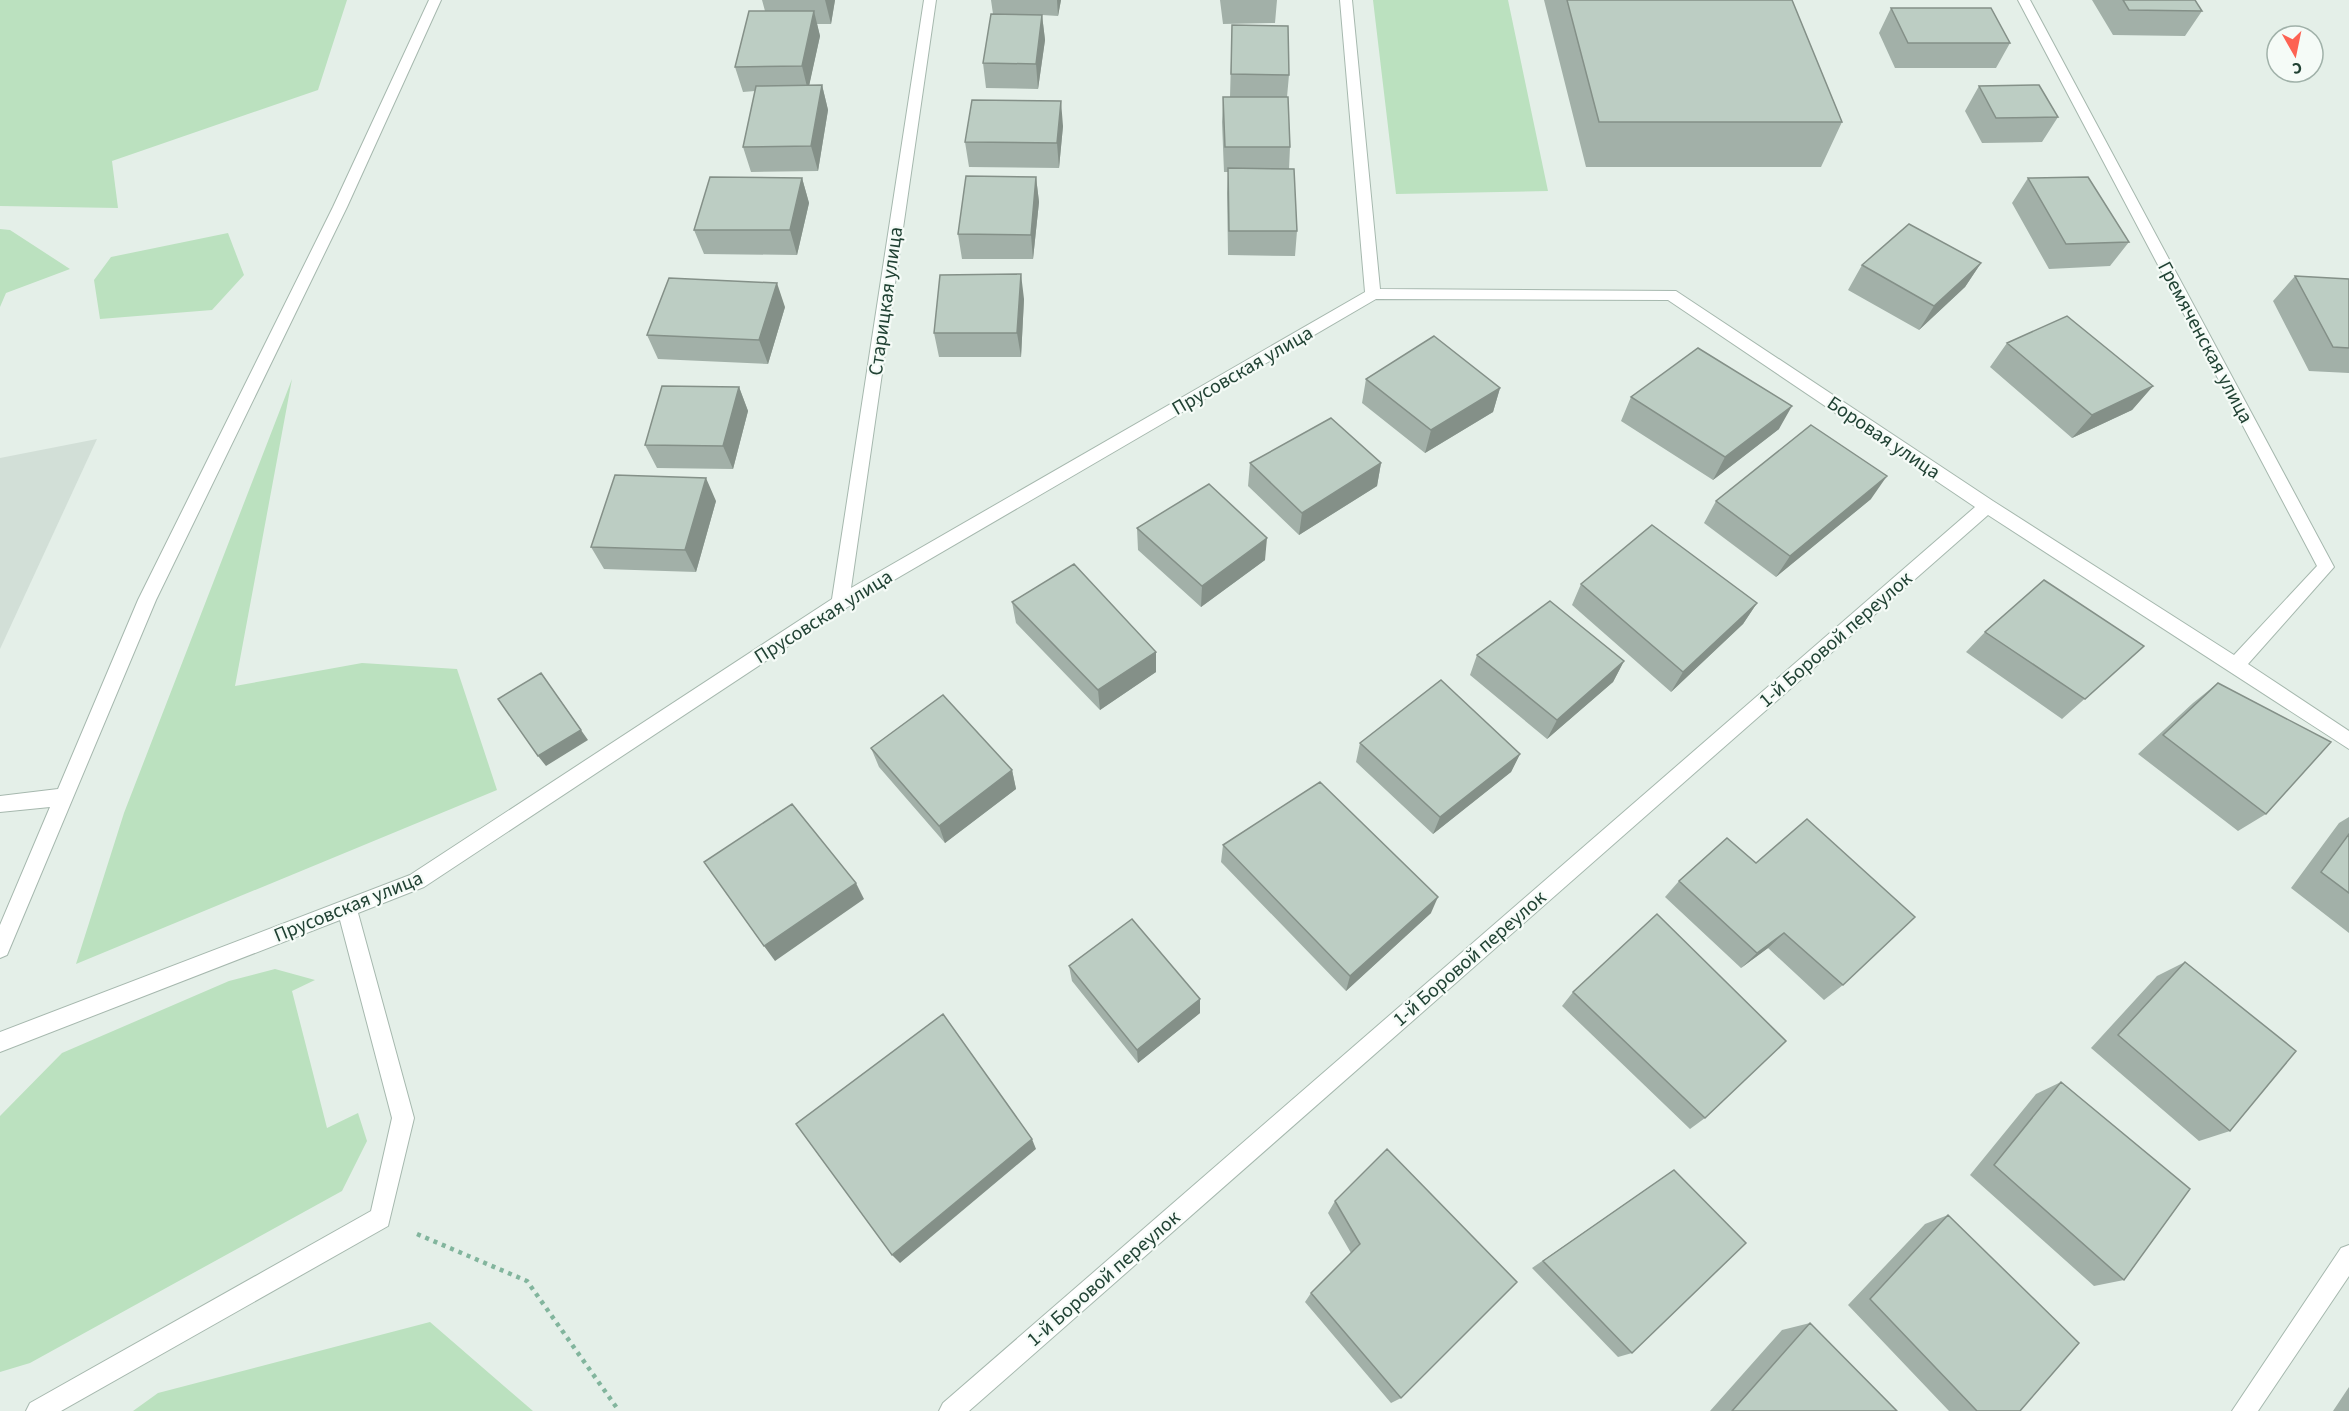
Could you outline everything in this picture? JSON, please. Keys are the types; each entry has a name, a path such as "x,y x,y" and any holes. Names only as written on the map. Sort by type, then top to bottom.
{"street":[{"path":"0,948 147,600 340,207 435,0"},
{"name":"Старицкая улица","path":"840,603 930,0"},
{"path":"1346,0 1373,294"},
{"name":"Гремяченская улица","path":"2024,0 2326,567 2236,665"},
{"name":"Прусовская улица","path":"0,1042 417,881 840,603 1373,294"},
{"name":"Боровая улица","path":"1373,294 1671,295 1987,506 2236,665 2349,741"},
{"name":"1-й Боровой переулок","path":"951,1411 1987,506"},
{"path":"0,804 64,797"},
{"path":"38,1411 380,1218 403,1118 347,909"},
{"path":"2244,1411 2349,1256"}],"path":[{"path":"380,1218 527,1281 619,1411"}],"shaded area":[{"path":"97,439 0,649 0,458"}],"green space":[{"path":"0,0 347,0 318,90 112,161 118,208 0,206"},
{"path":"1373,0 1508,0 1548,191 1396,194"},
{"path":"0,229 10,230 70,269 6,293 0,307"},
{"path":"228,233 244,275 212,310 100,319 94,280 111,257"},
{"path":"292,379 235,686 362,663 457,669 497,790 76,964 124,813"},
{"path":"275,969 315,980 292,991 327,1128 358,1113 367,1141 342,1191 30,1363 0,1372 0,1116 62,1053 229,981"},
{"path":"430,1322 533,1411 133,1411 158,1393"}],"building":[{"path":"1567,0 1792,0 1842,122 1599,122"},
{"path":"2123,0 2195,0 2202,11 2129,10"},
{"path":"1891,8 1991,8 2010,43 1908,43"},
{"path":"749,11 814,11 802,66 735,67"},
{"path":"991,14 1042,15 1036,64 983,63"},
{"path":"1232,25 1288,26 1289,75 1231,74"},
{"path":"822,85 811,146 743,147 756,86"},
{"path":"2039,85 2058,117 1996,118 1979,86"},
{"path":"1223,97 1288,97 1290,147 1225,147"},
{"path":"972,100 1061,101 1057,143 965,142"},
{"path":"1228,168 1294,169 1297,231 1229,231"},
{"path":"966,176 1036,177 1031,235 958,234"},
{"path":"710,177 802,178 790,230 694,230"},
{"path":"2088,177 2129,242 2066,244 2028,178"},
{"path":"1909,224 1981,263 1934,306 1862,265"},
{"path":"1021,274 1017,333 934,333 940,275"},
{"path":"2295,276 2349,279 2349,348 2333,347"},
{"path":"669,278 777,283 759,340 647,335"},
{"path":"2067,316 2153,386 2092,415 2007,343"},
{"path":"1434,336 1500,388 1431,430 1366,379"},
{"path":"1698,348 1792,406 1725,457 1631,397"},
{"path":"662,386 739,387 723,446 645,445"},
{"path":"1331,418 1381,463 1302,513 1250,463"},
{"path":"1811,425 1887,476 1790,556 1716,501"},
{"path":"615,475 706,478 685,550 591,547"},
{"path":"1209,484 1267,538 1202,586 1137,528"},
{"path":"1652,525 1757,603 1683,672 1581,584"},
{"path":"1074,564 1156,652 1098,690 1012,602"},
{"path":"2044,580 2144,646 2085,699 1985,632"},
{"path":"1550,601 1624,661 1557,720 1477,655"},
{"path":"541,673 581,730 538,756 498,699"},
{"path":"1441,680 1520,754 1440,817 1360,743"},
{"path":"2218,683 2331,742 2266,814 2163,735"},
{"path":"943,695 1012,770 939,826 871,748"},
{"path":"1320,782 1438,897 1350,976 1223,845"},
{"path":"792,804 856,883 764,946 704,862"},
{"path":"1807,819 1915,917 1843,985 1784,933 1757,953 1679,881 1727,838 1756,863"},
{"path":"2349,834 2349,893 2321,872"},
{"path":"1657,914 1786,1041 1705,1118 1573,992"},
{"path":"1132,919 1200,999 1137,1050 1069,966"},
{"path":"2185,962 2296,1051 2230,1131 2118,1035"},
{"path":"943,1014 1032,1139 892,1255 796,1124"},
{"path":"2061,1082 2190,1189 2124,1280 1994,1165"},
{"path":"1387,1149 1517,1282 1401,1398 1311,1293 1360,1244 1335,1201"},
{"path":"1674,1170 1746,1243 1632,1353 1543,1261"},
{"path":"1948,1215 2079,1343 2020,1411 1977,1411 1870,1299"},
{"path":"1810,1323 1897,1411 1732,1411"}]}
